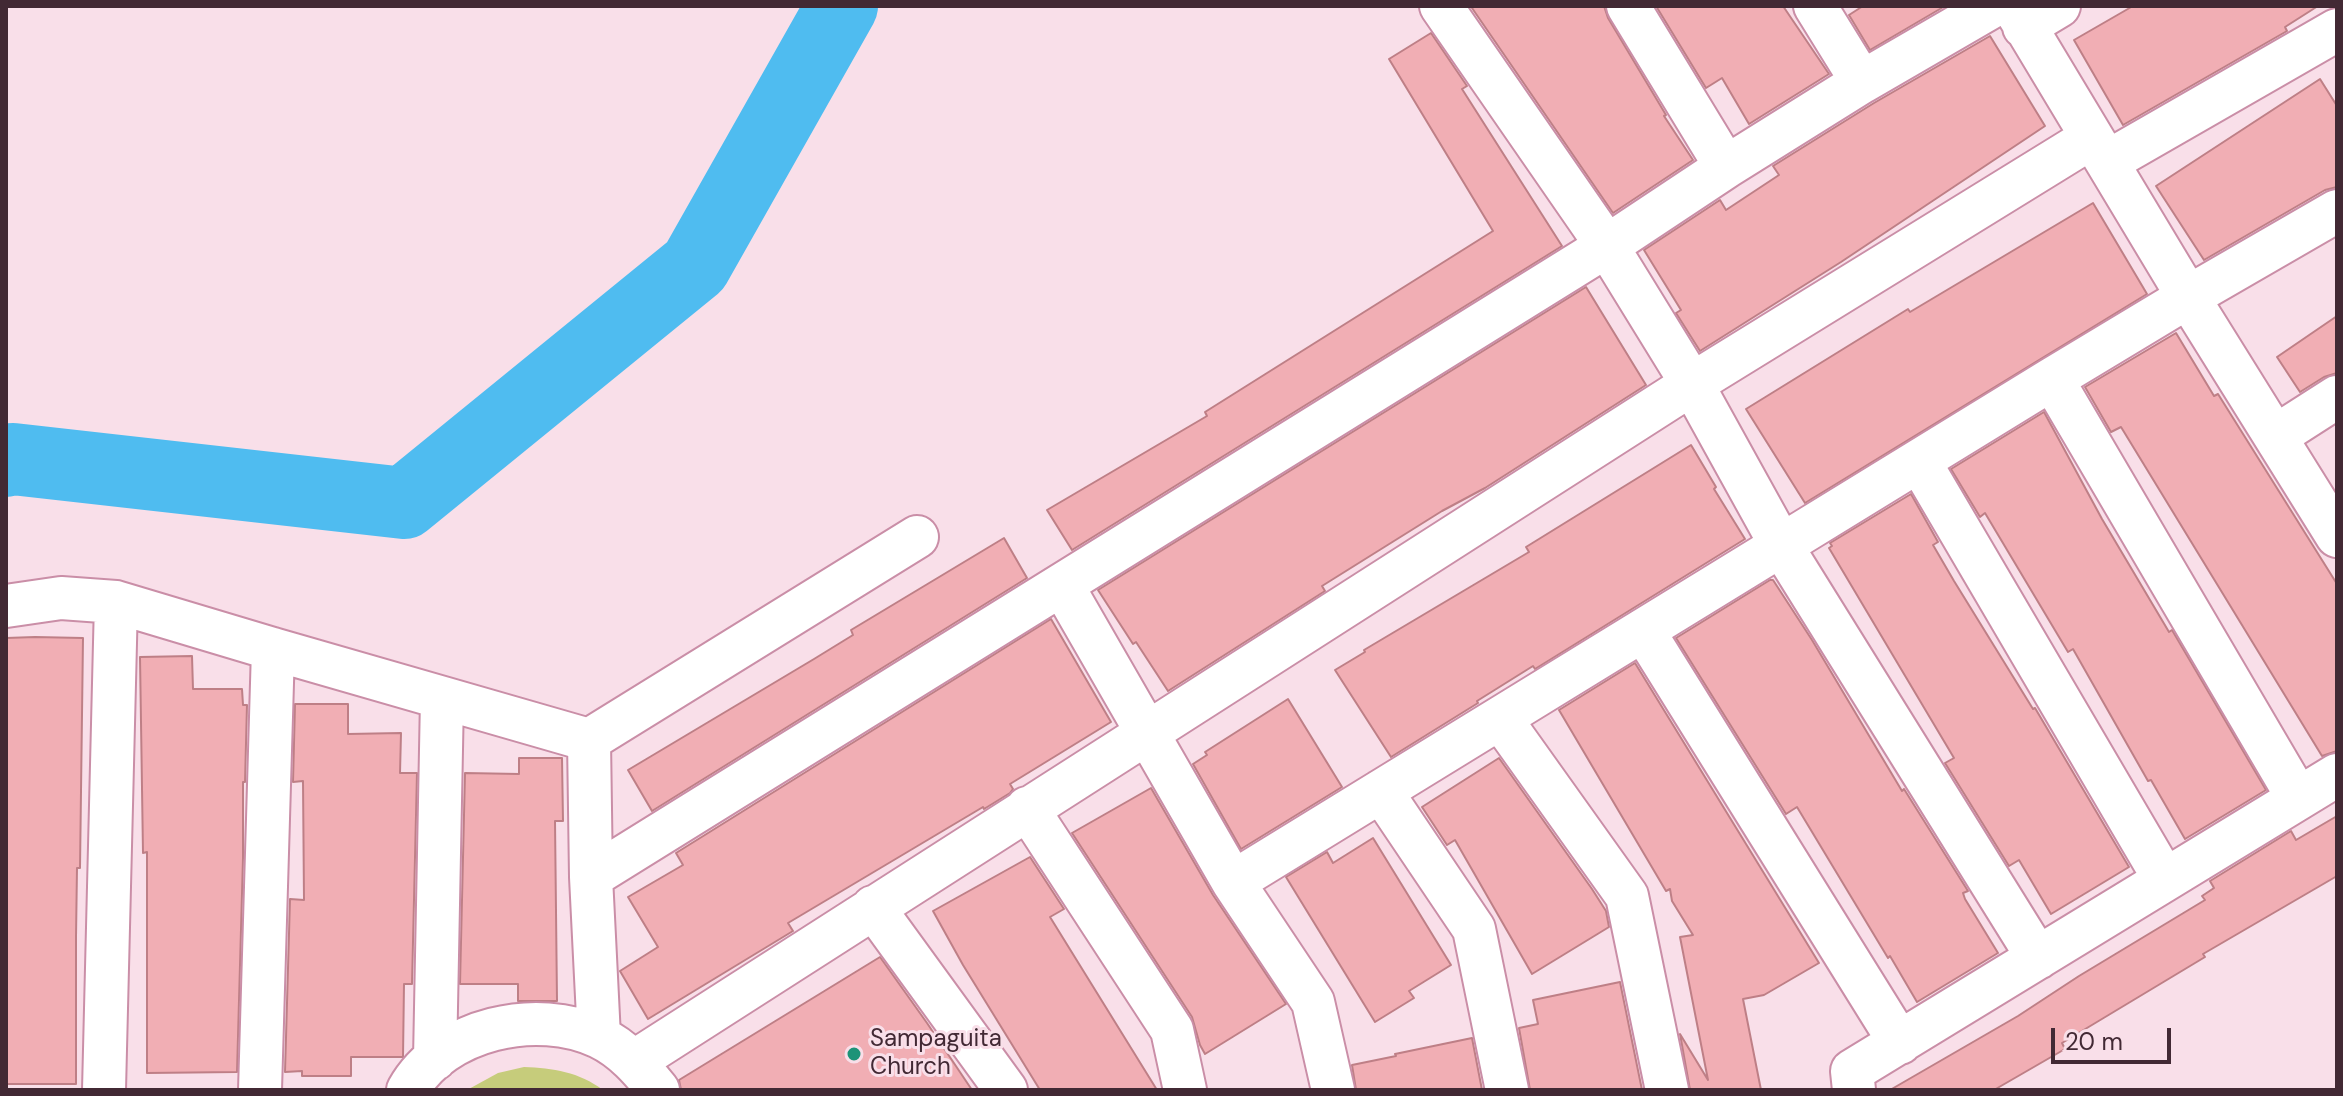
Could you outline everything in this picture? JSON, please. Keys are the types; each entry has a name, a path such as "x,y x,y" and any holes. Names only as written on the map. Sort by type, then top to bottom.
{"street":[{"path":"1441,6 1607,246 1692,384 1781,545 2038,958"},
{"path":"1628,6 1726,167"},
{"path":"1815,6 1862,82"},
{"path":"591,877 1607,246 1862,82 2022,11 2099,150 2337,536"},
{"path":"408,1090 435,1059 472,1035 514,1023 557,1024 599,1037 647,1076 873,907 1692,384 2099,150 2337,30"},
{"path":"1233,882 2052,379 2337,211"},
{"path":"2052,379 2298,798"},
{"path":"2276,436 2337,397"},
{"path":"1919,461 2165,880"},
{"path":"6,606 61,598 116,602 589,740 917,537"},
{"path":"1062,585 1233,882 1313,1002 1333,1090"},
{"path":"104,1090 116,602"},
{"path":"1643,630 1900,1043"},
{"path":"260,1090 273,649"},
{"path":"435,1059 442,698"},
{"path":"1500,718 1627,896 1667,1090"},
{"path":"589,740 591,877 599,1037"},
{"path":"1854,1090 1852,1071 2337,775"},
{"path":"1381,791 1474,929 1507,1090"},
{"path":"1027,808 1172,1030 1185,1090"},
{"path":"873,907 1006,1090"}],"green space":[{"path":"524,1067 565,1072 603,1090 467,1090 498,1073"}],"building":[{"path":"1604,6 1664,116 1693,160 1613,213 1472,8"},
{"path":"1656,6 1783,6 1829,74 1749,124 1722,78 1706,88"},
{"path":"1863,6 1945,6 1870,50 1849,15"},
{"path":"2133,6 2318,6 2285,27 2287,31 2123,125 2074,40"},
{"path":"1431,33 1467,86 1462,89 1562,246 1072,550 1047,510 1207,416 1205,412 1493,231 1389,59"},
{"path":"1990,36 2045,126 1841,262 1700,351 1676,313 1681,310 1644,250 1720,200 1726,210 1779,175 1773,166"},
{"path":"2320,79 2337,106 2337,187 2325,190 2204,260 2156,186"},
{"path":"2093,203 2147,294 1805,503 1746,409 1908,309 1910,312"},
{"path":"1586,287 1646,385 1485,488 1442,511 1322,586 1325,591 1168,691 1098,590"},
{"path":"2337,316 2337,373 2300,392 2277,357"},
{"path":"2176,333 2214,396 2218,394 2337,584 2337,751 2322,756 2121,427 2111,432 2085,387"},
{"path":"2044,412 2102,519 2169,632 2172,630 2266,790 2185,839 2151,780 2148,781 2073,649 2068,652 1985,513 1980,517 1951,469"},
{"path":"1691,445 1745,539 1535,669 1533,666 1391,757 1335,670 1529,552 1526,547"},
{"path":"1911,494 1938,542 1933,545 1954,581 2035,708 2129,867 2051,914 2019,860 2009,866 1945,763 1954,758 1829,548 1832,546 1830,543"},
{"path":"1004,538 1027,578 652,811 628,770 853,635 851,630"},
{"path":"1773,580 1812,640 1902,791 1904,789 1968,891 1963,893 1965,899 1998,953 1917,1002 1797,807 1786,814 1676,638"},
{"path":"1051,619 1111,722 1010,784 1013,789 1010,793 788,923 793,931 648,1019 620,971 658,947 628,897 683,865 676,853"},
{"path":"6,638 83,638 76,1084 6,1084"},
{"path":"192,656 193,689 242,689 243,705 247,705 237,1072 147,1073 147,852 143,853 140,657"},
{"path":"1635,663 1819,963 1764,995 1743,999 1761,1090 1690,1090 1680,1034 1708,1080 1680,937 1693,935 1672,901 1670,889 1666,891 1559,710"},
{"path":"1288,699 1342,787 1241,849 1193,764 1207,755 1205,752"},
{"path":"295,704 348,704 348,734 401,733 400,773 417,773 412,984 404,984 403,1057 351,1057 351,1076 302,1076 302,1071 285,1072 290,899 304,900 303,781 293,782"},
{"path":"519,758 562,758 563,821 555,821 557,1001 518,1001 518,984 460,984 465,773 519,774"},
{"path":"1499,758 1592,889 1606,911 1609,927 1532,974 1455,840 1447,845 1422,807"},
{"path":"1151,788 1213,895 1286,1004 1205,1054 1192,1017 1072,833"},
{"path":"2337,816 2337,876 2203,954 2205,957 2062,1043 2065,1049 1994,1090 1890,1090 2018,1016 2205,900 2202,896 2214,888 2210,881 2291,831 2296,840"},
{"path":"1373,838 1451,965 1409,991 1414,998 1375,1022 1286,877 1327,852 1333,863"},
{"path":"1030,857 1064,909 1050,917 1157,1090 1040,1090 933,911"},
{"path":"880,957 972,1090 681,1090 679,1080"},
{"path":"1620,982 1642,1090 1530,1090 1519,1028 1538,1024 1533,1000"},
{"path":"1472,1038 1482,1090 1356,1090 1352,1065"}],"waterway":[{"path":"6,461 13,459 404,503 695,266 842,6"}],"place":[{"name":"Sampaguita Church","path":"854,1054"}]}
